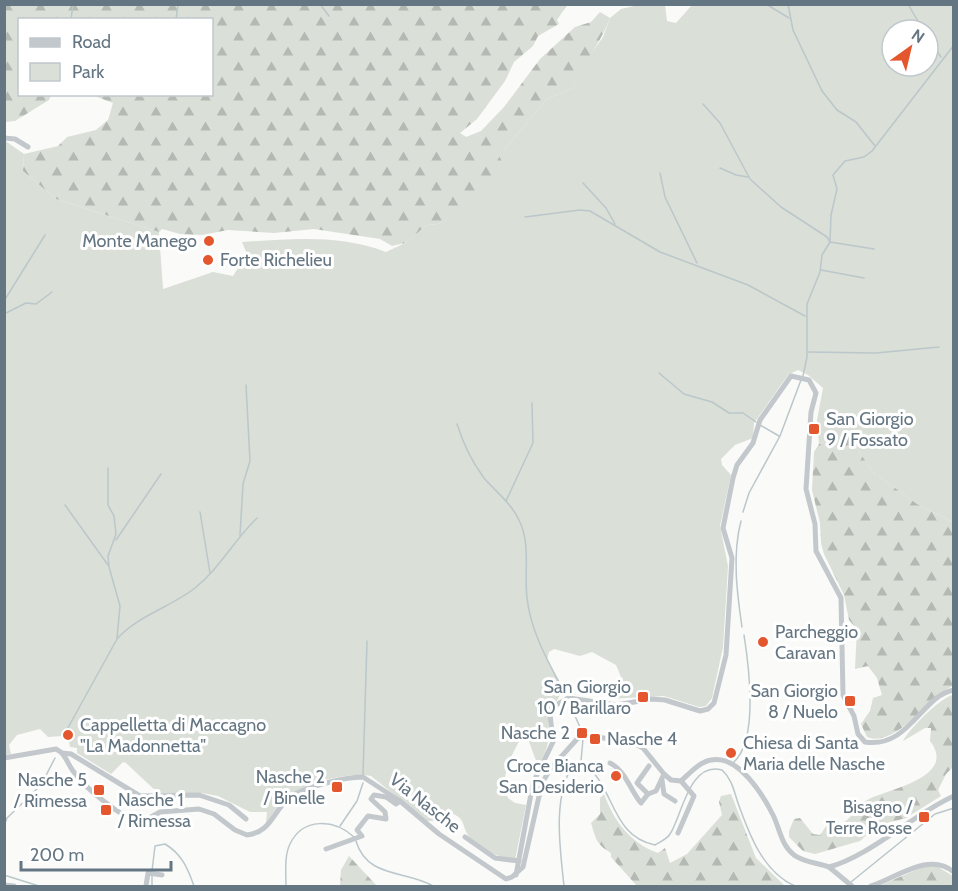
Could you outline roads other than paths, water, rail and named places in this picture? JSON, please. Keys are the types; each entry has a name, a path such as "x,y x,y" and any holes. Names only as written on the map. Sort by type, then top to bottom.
{"street":[{"path":"4,138 15,139 28,147"},
{"path":"516,875 533,783 553,742 550,714 556,705 566,698 616,705 652,699 665,700 700,711 708,709 714,703 726,656 732,572 732,558 723,528 737,465 753,443 760,420 786,380 793,375 812,382 816,393 811,412 806,489 815,524 816,551 841,598 844,621 841,682 858,734 865,742 884,742 917,721 940,695 954,690"},
{"path":"516,875 526,856 542,783 551,768 578,738 587,736 637,745 656,762 663,777 664,794 675,801"},
{"path":"4,758 52,749 71,754 140,796 198,795 229,805 246,819"},
{"name":"Via Nasche","path":"62,753 84,783 119,812 138,822 145,821 160,812 199,809 214,814 243,834 251,834 266,828 292,796 318,786 360,777 372,781 439,834 498,875 506,879 516,875"},
{"path":"682,783 694,768 710,760 732,765 742,772 761,796 773,816 781,837 794,855 829,867 852,886"},
{"path":"610,763 631,784 634,795 641,803 648,794 656,791 663,777"},
{"path":"648,794 637,783 649,766"},
{"path":"663,777 682,783 693,792 693,799 678,832"},
{"path":"326,849 334,844 348,843 362,836 357,830 368,816 387,818 371,797 382,796 396,804 400,801"},
{"path":"829,867 897,831 954,796"},
{"path":"465,837 495,858 519,861"},
{"path":"871,886 920,865 944,865 954,872"},
{"path":"146,886 148,873 161,875"},
{"path":"4,885 14,886"}],"waterway":[{"path":"71,18 73,4"},
{"path":"176,18 178,4"},
{"path":"320,4 329,16"},
{"path":"766,4 789,18"},
{"path":"788,4 793,30 822,91 837,110 856,122 875,146"},
{"path":"908,4 916,18"},
{"path":"830,242 831,215 837,189 833,175 845,161 864,157 872,151 954,45"},
{"path":"703,104 720,123 750,179 781,207 827,237 830,242 874,249"},
{"path":"720,168 748,177"},
{"path":"660,173 665,197 697,263"},
{"path":"583,183 606,208 615,224"},
{"path":"525,217 580,210 590,211 660,252 748,285 805,316"},
{"path":"4,301 45,235"},
{"path":"803,376 807,357 807,304 820,272 822,255 830,242"},
{"path":"821,270 864,278"},
{"path":"4,314 26,303 36,304 52,292"},
{"path":"808,352 876,353 939,347"},
{"path":"659,373 684,394 712,402 729,413 743,413 756,422"},
{"path":"743,512 749,493 780,436 801,380"},
{"path":"240,535 243,484 250,461 246,385"},
{"path":"506,501 533,443 532,403"},
{"path":"457,424 468,452 480,472 508,503 523,529 529,611 542,648 566,696"},
{"path":"760,425 779,436"},
{"path":"108,468 108,505 114,516 116,534 108,556 120,606 117,638"},
{"path":"116,540 161,474"},
{"path":"65,505 108,565"},
{"path":"200,512 210,573"},
{"path":"64,735 117,639 134,624 195,588 212,572 257,518"},
{"path":"741,521 736,561 742,627"},
{"path":"733,763 741,752 749,721 750,683 744,635"},
{"path":"363,775 367,641"},
{"path":"568,700 583,734"},
{"path":"581,761 583,739"},
{"path":"4,826 7,818 41,785 55,758"},
{"path":"564,886 559,823 560,806 567,776 574,763 580,761 600,782 620,820 629,831 640,839 655,845 670,834 694,782 711,769 722,770 730,781 747,827 759,851 774,871 795,886"},
{"path":"340,826 357,801 363,783"},
{"path":"851,882 935,814 954,808"},
{"path":"286,886 288,849 296,835 303,829 311,825 328,824 354,837"},
{"path":"356,841 361,853 378,868 433,886"},
{"path":"152,871 155,846 165,844 180,857 194,886"},
{"path":"4,875 39,886"},
{"path":"152,876 152,886"}],"place":[{"name":"Monte Manego","path":"209,241"},
{"name":"Forte Richelieu","path":"208,260"},
{"name":"San Giorgio 9 / Fossato","path":"814,429"},
{"name":"Parcheggio Caravan","path":"763,642"},
{"name":"San Giorgio 10 / Barillaro","path":"643,697"},
{"name":"San Giorgio 8 / Nuelo","path":"850,701"},
{"name":"Nasche 2","path":"582,733"},
{"name":"Cappelletta di Maccagno \"La Madonnetta\"","path":"68,735"},
{"name":"Nasche 4","path":"595,739"},
{"name":"Chiesa di Santa Maria delle Nasche","path":"731,753"},
{"name":"Croce Bianca San Desiderio","path":"616,776"},
{"name":"Nasche 2 / Binelle","path":"337,787"},
{"name":"Nasche 5 / Rimessa","path":"99,790"},
{"name":"Nasche 1 / Rimessa","path":"106,810"},
{"name":"Bisagno / Terre Rosse","path":"924,817"}]}
